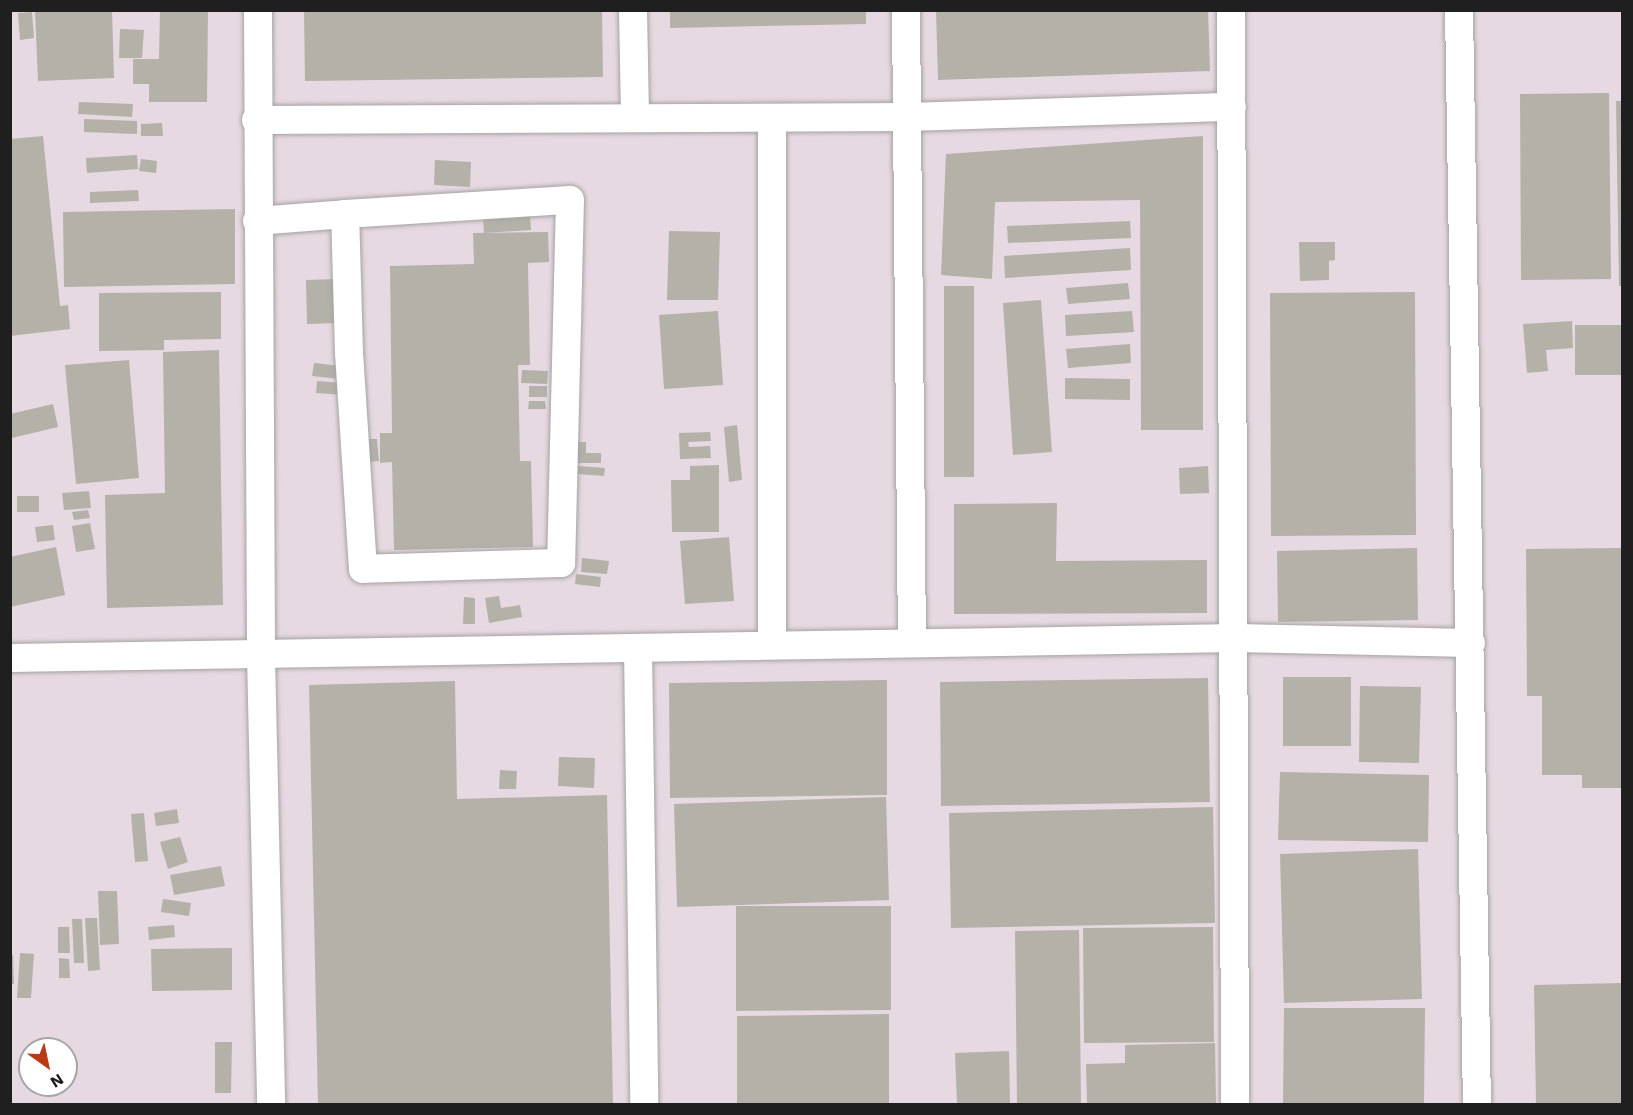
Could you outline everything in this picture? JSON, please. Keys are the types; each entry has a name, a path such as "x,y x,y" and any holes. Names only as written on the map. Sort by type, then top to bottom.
{"street":[{"path":"258,10 256,120 261,656 271,1104"},
{"path":"633,10 635,118"},
{"path":"906,10 912,643"},
{"path":"1231,10 1236,638 1235,1104"},
{"path":"1459,10 1477,1104"},
{"path":"256,120 908,117 1232,107"},
{"path":"772,118 772,644"},
{"path":"257,221 345,214 570,200 561,563 363,568 349,353 345,214"},
{"path":"10,658 638,650 772,644 1236,638 1470,643"},
{"path":"638,650 644,1104"}],"shaded area":[{"path":"10,11 1622,11 1622,1104 11,1104"}],"building":[{"path":"35,10 112,10 114,78 38,81"},
{"path":"160,10 208,10 207,102 149,102 149,84 133,84 133,59 159,59"},
{"path":"304,10 602,10 603,77 305,81"},
{"path":"670,10 866,10 866,24 670,28"},
{"path":"936,10 1208,10 1210,71 938,80"},
{"path":"32,12 34,38 20,40 18,13"},
{"path":"120,29 144,30 142,58 119,58"},
{"path":"1609,93 1611,279 1521,280 1520,94"},
{"path":"1616,101 1622,101 1622,286 1619,286"},
{"path":"79,102 133,104 132,117 78,114"},
{"path":"84,119 137,121 137,134 84,132"},
{"path":"162,123 163,136 141,136 141,124"},
{"path":"43,136 60,306 68,305 70,329 10,336 10,139"},
{"path":"1203,136 1203,430 1141,430 1140,200 995,202 992,279 941,275 946,154"},
{"path":"137,155 138,169 87,173 86,158"},
{"path":"141,159 157,161 156,173 139,171"},
{"path":"435,160 471,162 470,187 434,185"},
{"path":"138,190 139,201 90,203 90,192"},
{"path":"235,209 235,284 64,287 63,212"},
{"path":"530,215 531,230 484,233 483,218"},
{"path":"1130,221 1131,238 1008,243 1007,226"},
{"path":"669,231 720,232 718,300 667,300"},
{"path":"548,232 549,262 528,263 530,365 518,365 520,461 531,461 533,547 394,550 392,462 380,463 380,433 392,433 390,266 474,264 473,233"},
{"path":"1299,242 1335,242 1335,260 1329,261 1329,280 1300,281"},
{"path":"1130,248 1131,270 1005,278 1004,256"},
{"path":"336,279 336,323 307,324 306,280"},
{"path":"1128,283 1130,299 1068,304 1066,288"},
{"path":"944,286 974,286 974,477 944,477"},
{"path":"221,292 221,339 164,340 164,350 99,351 99,293"},
{"path":"1415,292 1416,535 1271,536 1270,293"},
{"path":"1041,300 1052,452 1013,455 1003,303"},
{"path":"718,311 723,385 664,389 659,315"},
{"path":"1132,311 1134,332 1066,336 1065,315"},
{"path":"1572,321 1573,348 1546,350 1548,371 1527,373 1523,324"},
{"path":"1575,325 1622,325 1622,375 1575,375"},
{"path":"1130,344 1131,363 1068,368 1066,349"},
{"path":"219,350 223,605 107,608 105,495 165,493 163,352"},
{"path":"129,360 139,478 76,484 65,365"},
{"path":"314,363 341,366 339,379 312,376"},
{"path":"522,370 548,371 547,384 521,383"},
{"path":"1065,378 1130,379 1130,400 1065,399"},
{"path":"317,381 344,383 343,395 316,393"},
{"path":"529,386 547,386 547,397 529,397"},
{"path":"529,401 545,401 546,409 528,409"},
{"path":"53,404 58,427 12,438 10,414"},
{"path":"737,425 742,480 729,482 724,427"},
{"path":"710,432 711,441 688,442 689,447 710,446 711,458 680,459 679,433"},
{"path":"368,439 377,439 379,461 369,462"},
{"path":"573,442 586,442 586,453 601,453 601,463 573,463"},
{"path":"719,465 719,532 672,532 671,480 690,480 690,466"},
{"path":"578,466 605,468 604,476 577,474"},
{"path":"1208,466 1209,493 1180,494 1179,468"},
{"path":"89,491 91,508 64,510 62,493"},
{"path":"17,496 39,496 39,512 17,512"},
{"path":"1057,503 1056,561 1207,560 1207,613 954,614 954,504"},
{"path":"88,510 90,518 74,520 72,512"},
{"path":"90,523 95,549 76,552 72,526"},
{"path":"53,525 55,540 37,542 35,527"},
{"path":"729,537 734,601 685,604 680,541"},
{"path":"56,547 65,595 10,607 10,557"},
{"path":"1417,548 1418,620 1278,622 1277,551"},
{"path":"1622,548 1622,788 1582,788 1582,775 1542,775 1542,696 1527,696 1526,549"},
{"path":"582,558 609,561 607,574 581,572"},
{"path":"576,574 601,577 600,587 575,584"},
{"path":"499,596 501,608 520,605 522,617 489,623 485,598"},
{"path":"464,597 475,598 475,624 463,624"},
{"path":"1283,677 1351,677 1351,746 1283,746"},
{"path":"1208,678 1210,802 941,806 940,682"},
{"path":"887,680 887,795 670,798 669,683"},
{"path":"455,681 457,799 607,795 613,1104 318,1104 309,685"},
{"path":"1360,686 1421,687 1419,763 1359,762"},
{"path":"559,757 595,758 594,788 558,786"},
{"path":"500,770 517,771 516,789 499,789"},
{"path":"1280,772 1429,775 1428,842 1278,840"},
{"path":"886,797 889,900 677,907 674,804"},
{"path":"1213,807 1215,923 951,928 949,813"},
{"path":"177,809 179,823 156,826 154,813"},
{"path":"144,813 148,861 135,862 131,814"},
{"path":"180,837 188,862 168,869 160,842"},
{"path":"1418,849 1422,999 1284,1003 1280,854"},
{"path":"221,866 225,886 174,895 170,875"},
{"path":"98,891 117,891 119,944 100,945"},
{"path":"163,899 191,903 189,916 161,912"},
{"path":"736,906 891,906 891,1010 736,1011"},
{"path":"85,918 97,918 100,970 88,971"},
{"path":"72,919 82,919 84,963 74,963"},
{"path":"174,925 175,937 149,940 148,927"},
{"path":"58,927 69,927 70,953 58,953"},
{"path":"1213,927 1214,1042 1084,1043 1083,928"},
{"path":"1079,930 1081,1104 1017,1104 1015,931"},
{"path":"232,948 232,990 152,991 151,949"},
{"path":"20,953 34,954 31,998 17,998"},
{"path":"10,955 13,955 14,984 10,984"},
{"path":"59,958 69,959 70,978 59,978"},
{"path":"1622,983 1622,1104 1536,1104 1534,985"},
{"path":"1284,1008 1425,1008 1424,1104 1283,1104"},
{"path":"889,1014 889,1104 737,1104 737,1016"},
{"path":"215,1042 232,1042 231,1093 215,1093"},
{"path":"1215,1043 1216,1104 1087,1104 1086,1064 1125,1063 1125,1045"},
{"path":"1009,1051 1010,1104 957,1104 955,1053"}]}
